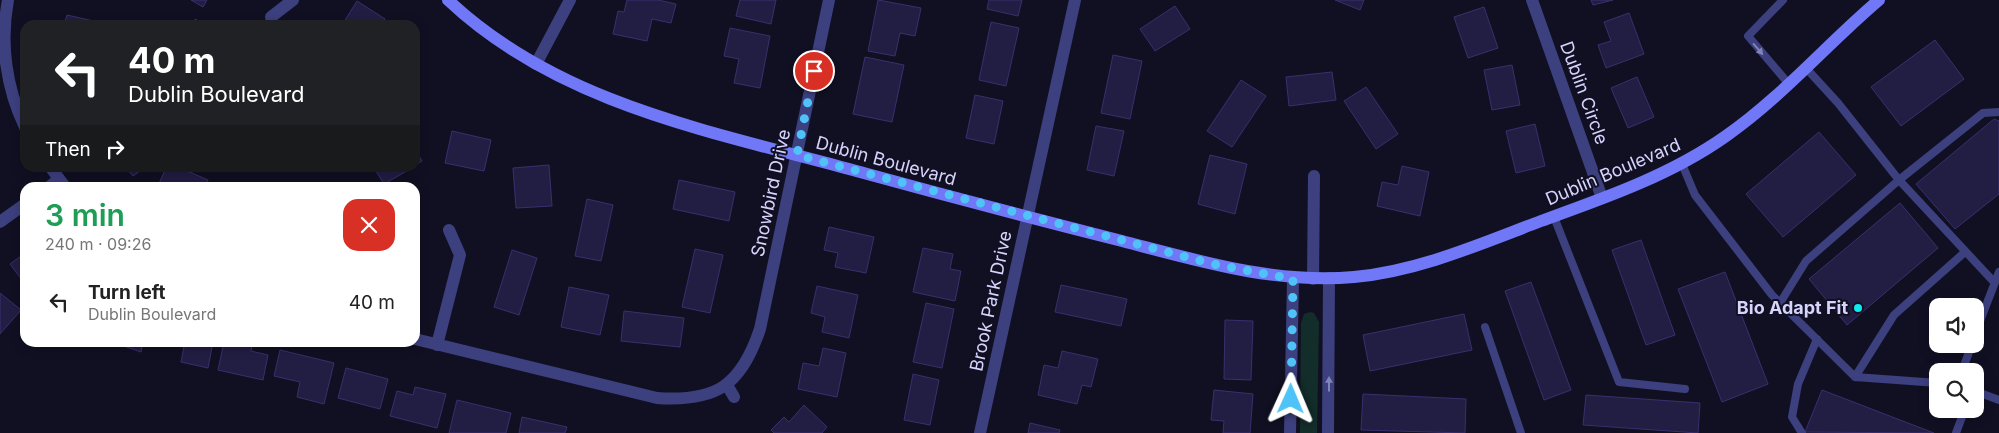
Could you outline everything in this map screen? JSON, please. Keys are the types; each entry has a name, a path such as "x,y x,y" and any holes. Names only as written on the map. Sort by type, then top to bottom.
{"main road":[{"name":"Dublin Boulevard","path":"448,0 475,23 536,64 601,96 644,113 1027,217 1213,264 1293,279 1368,275 1426,263 1602,198 1682,164 1744,123 1878,0"}],"street":[{"path":"8,0 6,15 7,65 10,88 20,114"},
{"path":"271,17 293,0"},
{"path":"536,64 570,0"},
{"name":"Snowbird Drive","path":"420,340 656,398 682,400 708,395 727,385 742,371 753,350 760,329 829,0"},
{"name":"Brook Park Drive","path":"980,433 1075,0"},
{"name":"Dublin Circle","path":"1532,0 1602,198"},
{"path":"1312,279 1314,176"},
{"path":"0,222 20,208"},
{"path":"437,345 460,255 449,230"},
{"path":"1328,433 1329,278"},
{"path":"1290,433 1293,279"},
{"path":"727,385 734,397"}],"lane":[{"path":"1783,0 1748,36 1788,83"},
{"path":"1805,66 1838,103 1899,180 1994,282"},
{"path":"1780,303 1806,261 1899,180 1983,113 1999,112"},
{"path":"1682,164 1695,195 1780,303 1855,377 1929,382"},
{"path":"1554,216 1619,382 1685,388"},
{"path":"1855,377 1894,316 1965,252"},
{"path":"1984,309 1999,272"},
{"path":"1485,327 1521,433"},
{"path":"1802,433 1792,417 1798,384 1817,338"},
{"path":"1984,394 1999,400"},
{"path":"1956,433 1962,418"}],"green space":[{"path":"1314,313 1319,322 1317,433 1300,433 1301,323 1304,314"}],"building":[{"path":"191,0 207,0 203,7"},
{"path":"627,0 658,0 676,4 671,23 652,19 647,41 613,34 618,11 624,12"},
{"path":"740,0 776,0 771,24 736,16"},
{"path":"878,0 921,8 915,36 900,33 895,56 868,51"},
{"path":"989,0 1022,0 1018,16 987,9"},
{"path":"1335,0 1364,0 1360,10"},
{"path":"1591,0 1613,0 1593,5"},
{"path":"357,1 385,19 384,20 345,20"},
{"path":"1175,6 1190,29 1155,51 1140,29"},
{"path":"1484,7 1498,48 1468,58 1454,17"},
{"path":"1629,13 1644,54 1606,68 1598,45 1611,41 1604,22"},
{"path":"67,15 89,20 66,20"},
{"path":"991,22 1019,28 1006,86 979,80"},
{"path":"730,28 770,36 760,88 734,83 739,59 724,56"},
{"path":"1935,40 1964,79 1901,126 1871,87"},
{"path":"1113,55 1142,61 1130,119 1101,113"},
{"path":"865,57 904,65 892,122 853,114"},
{"path":"1512,65 1520,105 1492,110 1484,70"},
{"path":"1332,72 1336,100 1289,106 1286,77"},
{"path":"1637,77 1654,117 1628,128 1611,88"},
{"path":"1241,80 1266,96 1232,147 1207,131"},
{"path":"1366,87 1398,134 1376,149 1344,101"},
{"path":"975,95 1003,101 994,144 966,138"},
{"path":"1994,119 1999,121 1999,194 1955,229 1916,184"},
{"path":"1535,124 1545,166 1516,173 1506,131"},
{"path":"1096,126 1124,131 1114,176 1087,170"},
{"path":"452,131 491,140 484,171 445,163"},
{"path":"1819,132 1856,175 1783,237 1746,194"},
{"path":"1210,155 1247,164 1235,214 1198,204"},
{"path":"549,165 552,206 516,208 513,168"},
{"path":"1402,166 1429,172 1420,216 1377,206 1382,182 1398,185"},
{"path":"130,172 138,172 133,176"},
{"path":"164,172 189,172 208,180 207,182 160,182"},
{"path":"376,172 405,172 388,182 383,182"},
{"path":"679,180 735,192 729,221 673,209"},
{"path":"587,199 613,205 601,261 575,256"},
{"path":"1900,203 1938,248 1847,325 1809,279"},
{"path":"829,227 874,237 866,273 835,267 838,253 824,250"},
{"path":"1641,240 1675,335 1646,345 1612,250"},
{"path":"923,248 953,254 950,269 961,271 955,301 913,292"},
{"path":"695,249 723,255 710,313 682,307"},
{"path":"512,250 537,258 519,315 494,307"},
{"path":"20,257 20,277 10,264"},
{"path":"1725,272 1768,384 1722,402 1678,289"},
{"path":"1531,282 1571,390 1544,400 1505,291"},
{"path":"1061,285 1127,299 1121,326 1055,312"},
{"path":"817,286 858,295 849,338 822,332 825,317 811,313"},
{"path":"569,287 609,295 600,335 561,327"},
{"path":"0,293 20,311 0,334"},
{"path":"926,303 954,309 942,368 913,362"},
{"path":"624,311 684,318 680,347 621,341"},
{"path":"1464,314 1472,350 1370,371 1363,335"},
{"path":"1225,320 1253,321 1251,380 1224,379"},
{"path":"126,347 142,347 141,352"},
{"path":"184,347 212,347 208,368 181,362"},
{"path":"223,347 252,347 251,351 268,355 263,380 218,370"},
{"path":"823,348 846,353 837,397 798,389 803,363 819,366"},
{"path":"280,350 334,363 324,404 297,397 300,382 274,376"},
{"path":"1062,351 1098,359 1091,387 1082,385 1077,404 1038,395 1044,365 1058,368"},
{"path":"346,368 388,379 380,409 338,398"},
{"path":"913,374 939,380 930,425 904,420"},
{"path":"415,387 446,394 437,428 390,416 397,391 413,395"},
{"path":"1214,390 1253,394 1250,433 1223,433 1224,421 1211,420"},
{"path":"1822,390 1934,433 1805,432"},
{"path":"1363,394 1466,399 1465,433 1361,430"},
{"path":"1586,395 1700,403 1698,433 1583,425"},
{"path":"457,400 511,413 506,433 449,433"},
{"path":"804,405 827,427 822,433 774,433 771,430 784,417 789,422"},
{"path":"522,417 567,427 565,433 519,433"},
{"path":"1030,423 1060,430 1059,433 1028,433"}],"place":[{"name":"Bio Adapt Fit","path":"1858,308"}],"route":[{"path":"814,71 797,155 1027,217 1213,264 1293,279 1291,399"}]}
